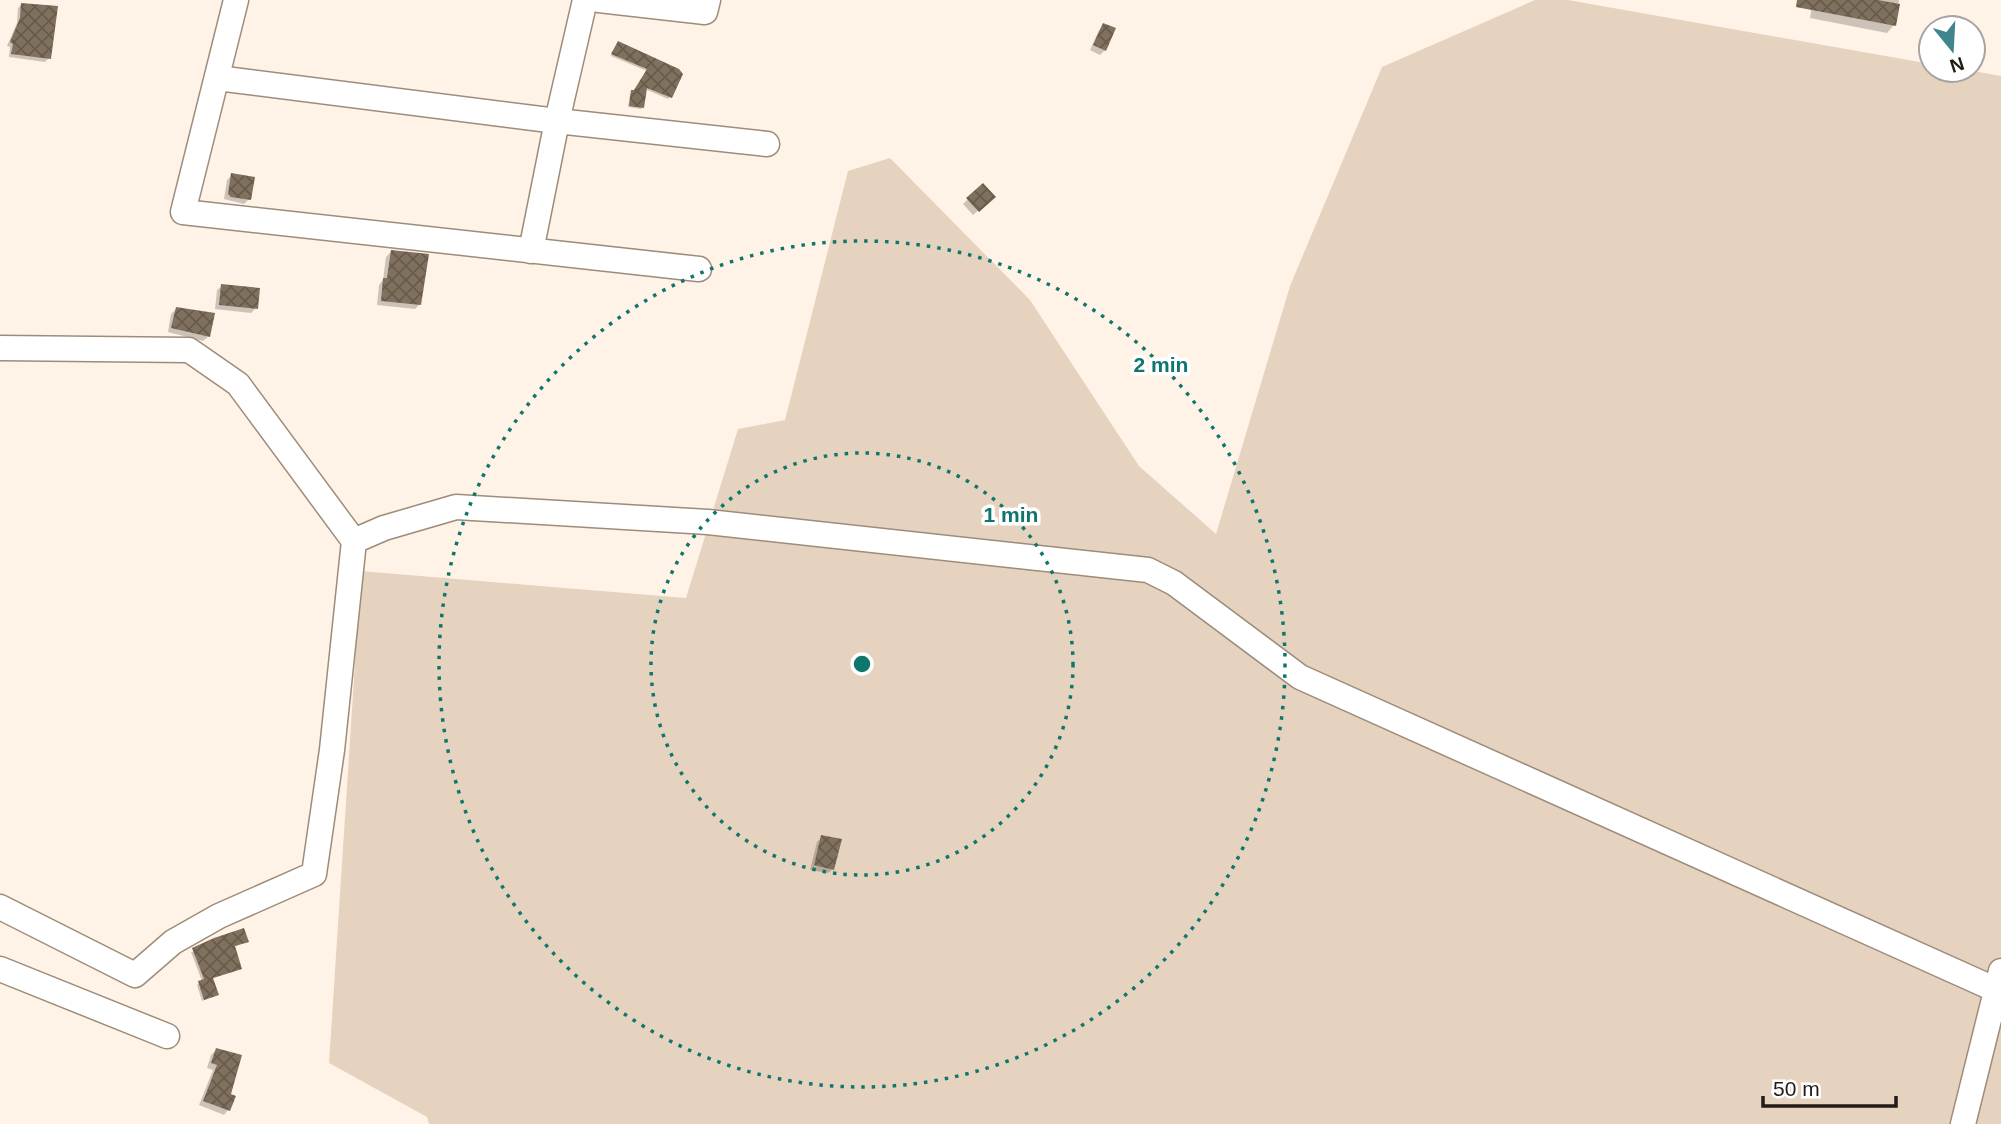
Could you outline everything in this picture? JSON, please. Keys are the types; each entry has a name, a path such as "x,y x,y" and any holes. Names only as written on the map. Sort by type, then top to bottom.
{"street":[{"path":"236,0 183,212 699,269"},
{"path":"531,251 585,0"},
{"path":"599,0 705,12 708,0"},
{"path":"217,78 557,121 767,144"},
{"path":"0,348 189,350 238,384 354,541 332,750 314,874 219,916 173,942 135,975 0,907"},
{"path":"354,541 408,520 456,507 708,522 1148,570 1174,583 1300,677 2000,984 1963,1124"},
{"path":"0,969 167,1036"}],"shaded area":[{"path":"1535,0 1568,0 1917,62 1917,84 1987,84 1987,73 2001,76 2001,1124 429,1124 427,1117 329,1063 361,571 686,598 738,429 785,420 848,171 890,158 1030,300 1139,466 1216,534 1290,286 1382,67"}],"building":[{"path":"1797,0 1878,0 1900,4 1896,26 1796,7"},
{"path":"21,3 58,6 51,59 11,54 13,44 10,42 20,18"},
{"path":"1103,23 1116,28 1106,51 1093,45"},
{"path":"618,41 679,69 683,74 672,98 647,88 644,108 629,106 631,90 634,90 647,69 611,54"},
{"path":"231,173 255,177 251,200 231,197 228,194"},
{"path":"983,183 996,197 979,212 966,198"},
{"path":"391,250 429,254 421,305 381,301 383,278 387,278"},
{"path":"221,284 260,288 258,309 219,305"},
{"path":"176,307 215,313 210,337 171,328"},
{"path":"821,835 842,839 834,870 814,865"},
{"path":"244,928 249,942 235,946 242,969 213,978 219,995 204,1000 198,981 204,979 192,948"},
{"path":"216,1048 242,1055 231,1094 236,1096 230,1111 203,1101 217,1065 211,1063"}]}
